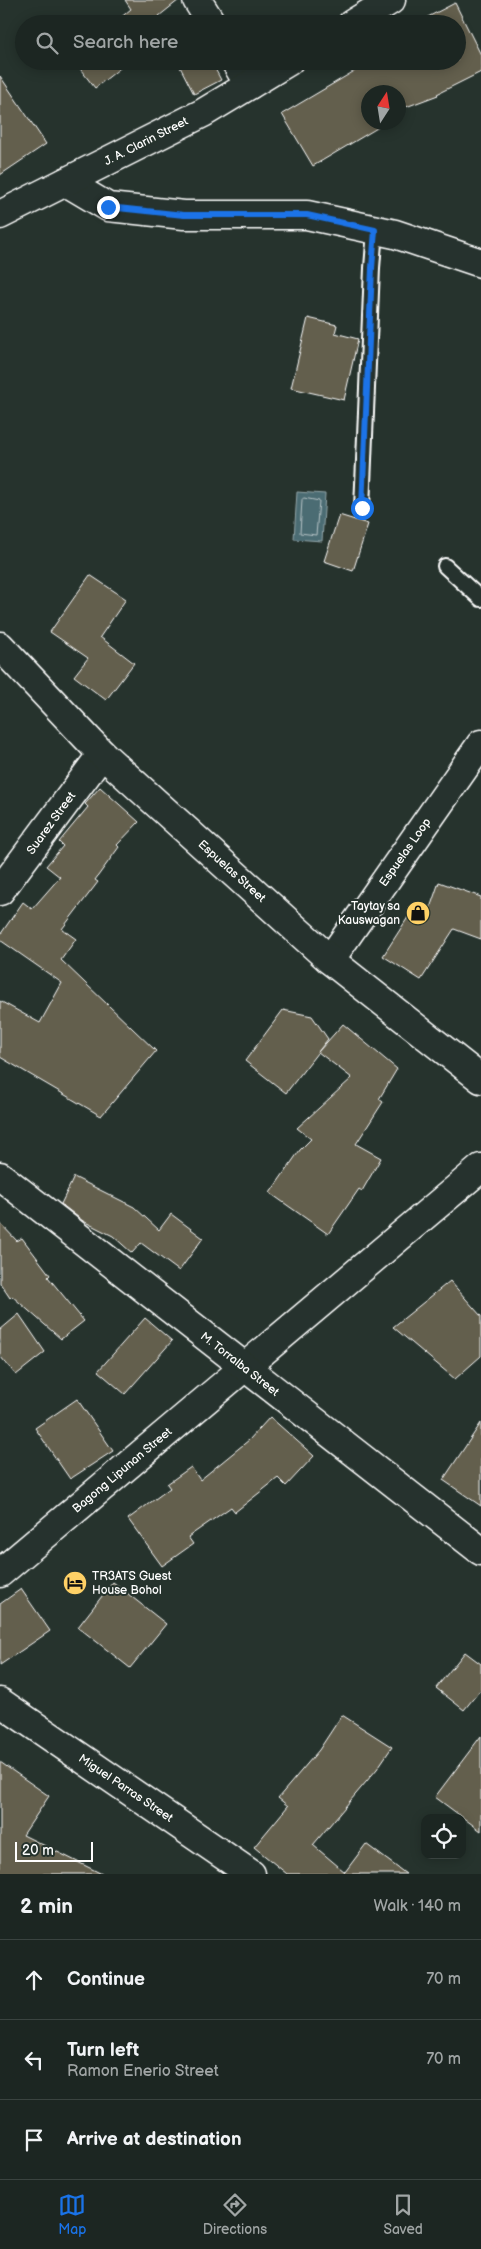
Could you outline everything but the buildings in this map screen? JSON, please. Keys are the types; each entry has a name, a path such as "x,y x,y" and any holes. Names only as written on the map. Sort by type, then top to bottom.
{"street":[{"path":"197,0 206,15"},
{"path":"367,15 391,0"},
{"path":"240,70 249,85"},
{"name":"J. A. Clarin Street","path":"0,215 203,113 274,70"},
{"path":"66,182 108,207 184,215 307,215 395,234 481,263"},
{"name":"Espuelas Street","path":"0,646 102,754 330,960 481,1079"},
{"name":"Espuelas Loop","path":"330,960 481,744"},
{"name":"Suarez Street","path":"0,892 102,754"},
{"name":"Bagong Lipunan Street","path":"0,1573 481,1168"},
{"name":"M. Torralba Street","path":"0,1176 481,1551"},
{"name":"Miguel Parras Street","path":"0,1702 251,1874"}],"lane":[{"path":"362,508 375,230"},
{"path":"445,566 481,599"}],"water":[{"path":"297,492 325,494 322,541 294,539"}],"place":[{"name":"Taytay sa Kauswagan","path":"418,913"},
{"name":"TR3ATS Guest House Bohol","path":"75,1583"}],"route":[{"path":"108,207 184,215 307,215 375,230 362,508"}]}
